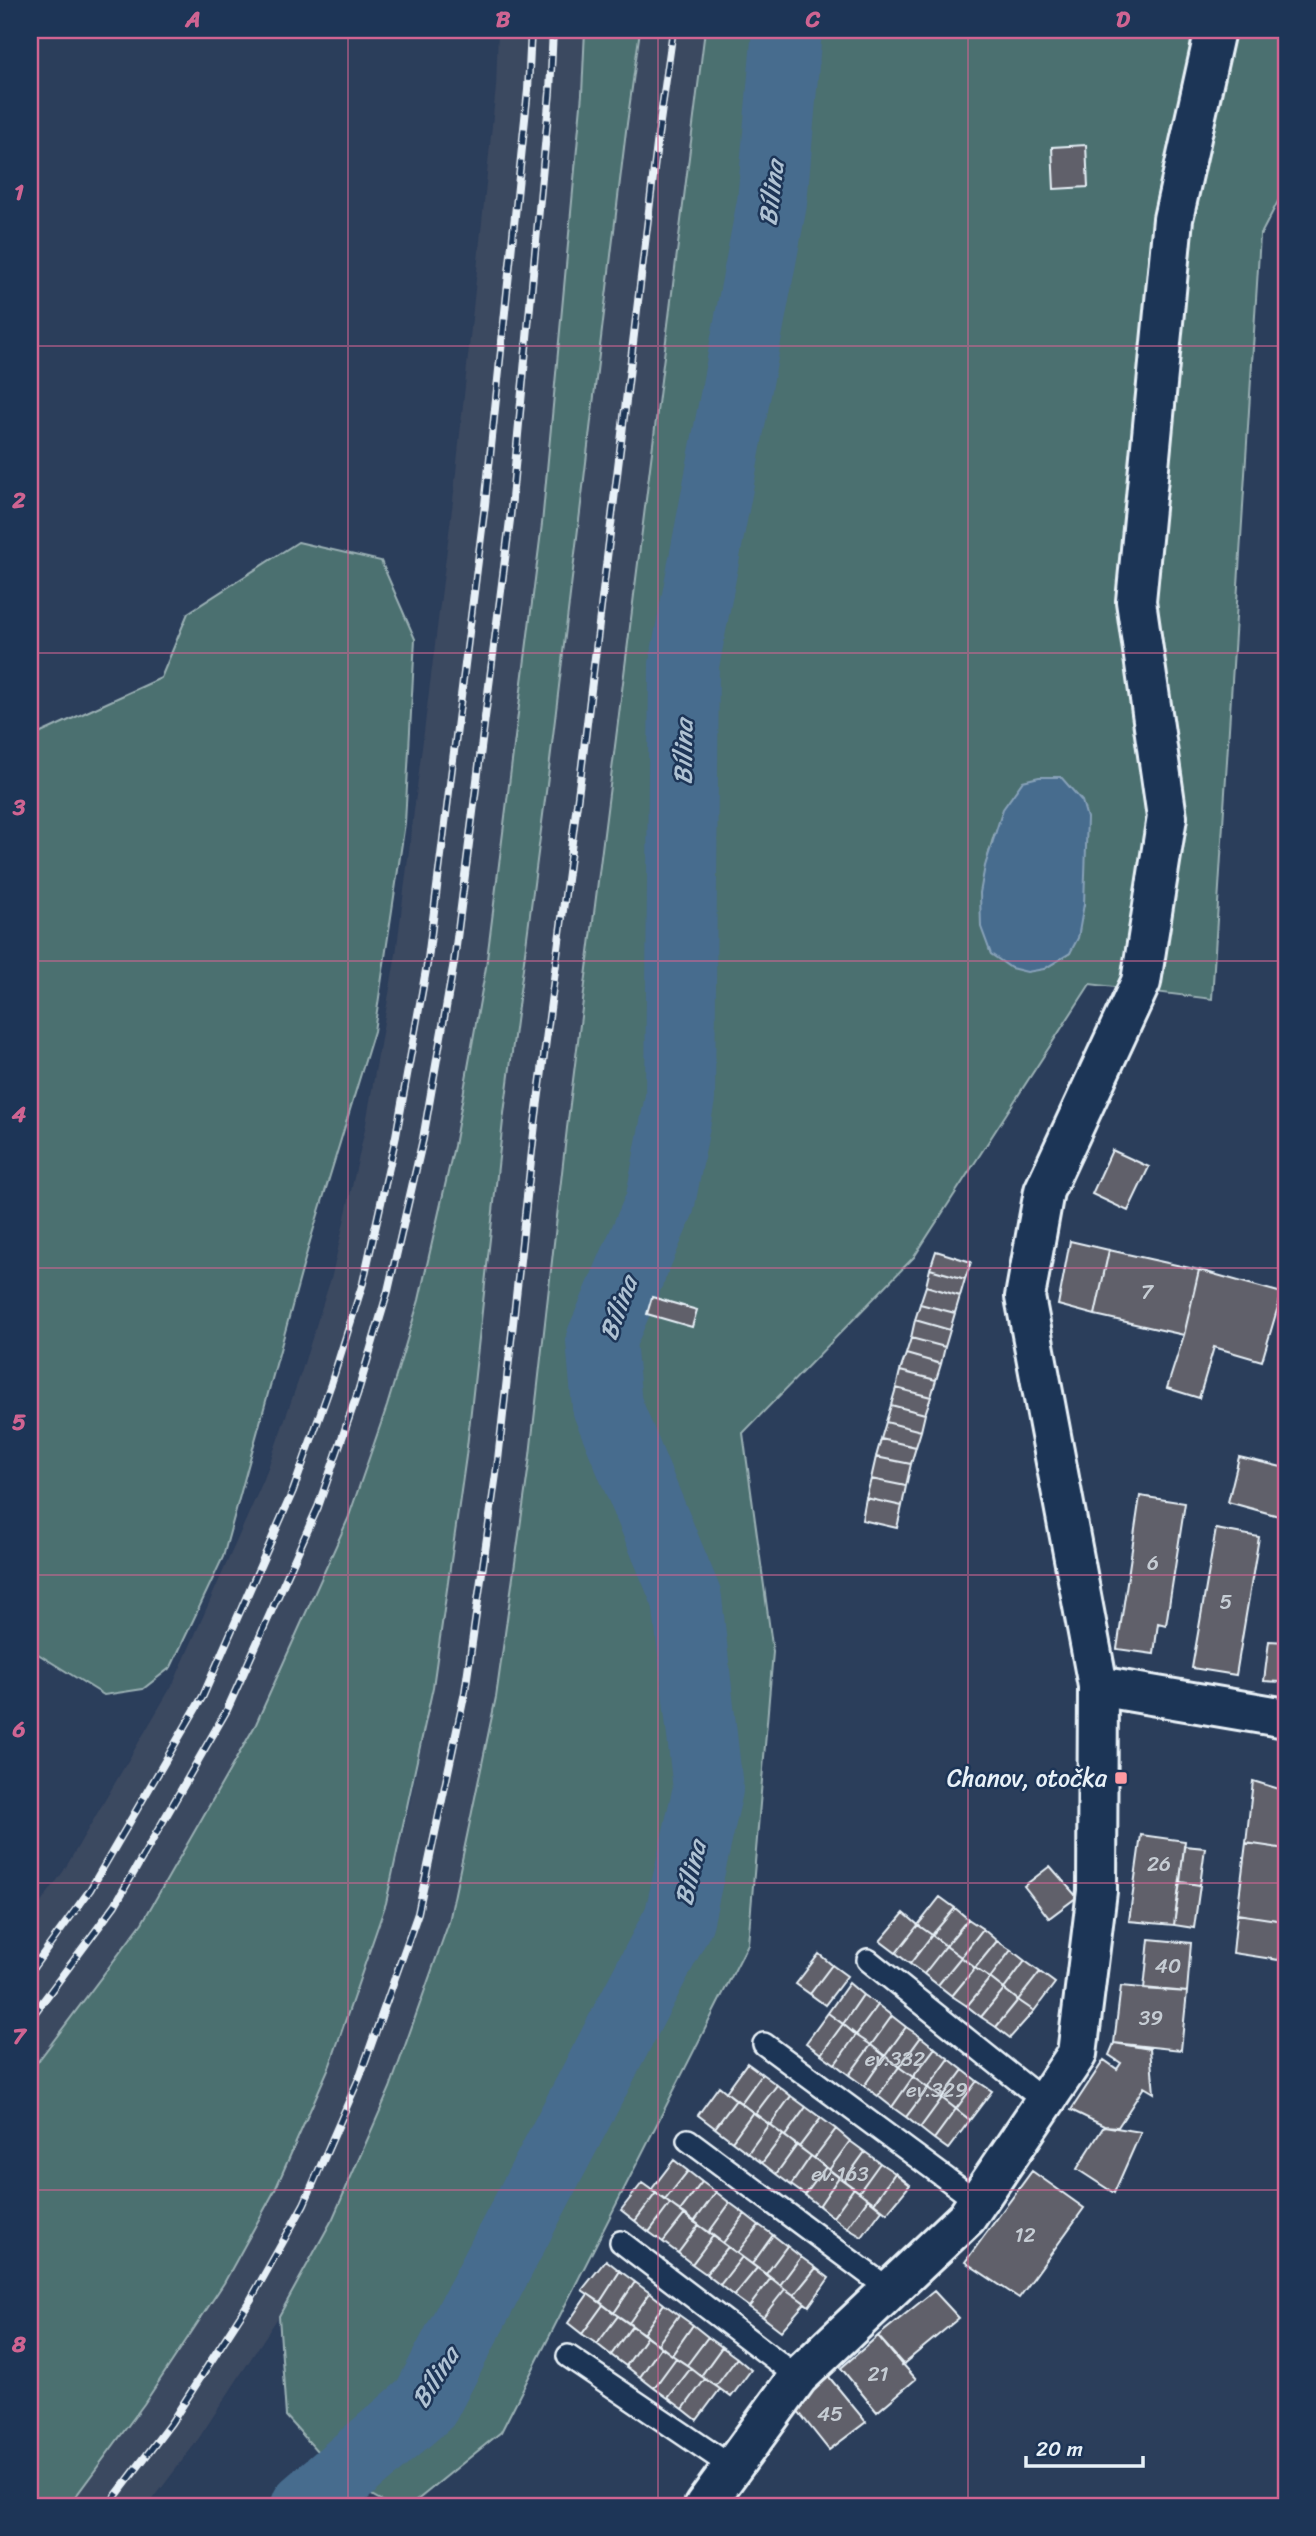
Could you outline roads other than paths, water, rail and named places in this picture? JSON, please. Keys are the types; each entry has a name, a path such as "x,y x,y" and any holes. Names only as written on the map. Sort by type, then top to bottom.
{"street":[{"path":"704,2506 798,2377 967,2217 1077,2054 1097,1891 1098,1686 1025,1297 1044,1191 1141,982 1167,817 1136,601 1172,219 1215,30"},
{"path":"1098,1686 1286,1718"}],"lane":[{"path":"869,1960 1045,2102"},
{"path":"764,2044 978,2202"},
{"path":"688,2140 890,2290"},
{"path":"621,2242 798,2377"},
{"path":"568,2356 732,2467"}],"waterway":[{"name":"Bílina","path":"306,2506 425,2404 679,1919 708,1789 687,1599 607,1406 601,1340 660,1203 680,1098 684,665 772,203 787,30"}],"railway":[{"path":"30,1972 90,1890 203,1696 293,1491 363,1283 396,1136 428,959 485,505 528,90 531,30"},
{"path":"30,2019 115,1905 227,1710 318,1507 357,1395 388,1291 423,1139 454,962 510,520 550,92 553,30"},
{"path":"108,2506 171,2423 251,2299 304,2204 360,2076 418,1913 465,1692 498,1460 535,1124 673,30"}],"place":[{"name":"Chanov, otočka","path":"1121,1778"}]}
